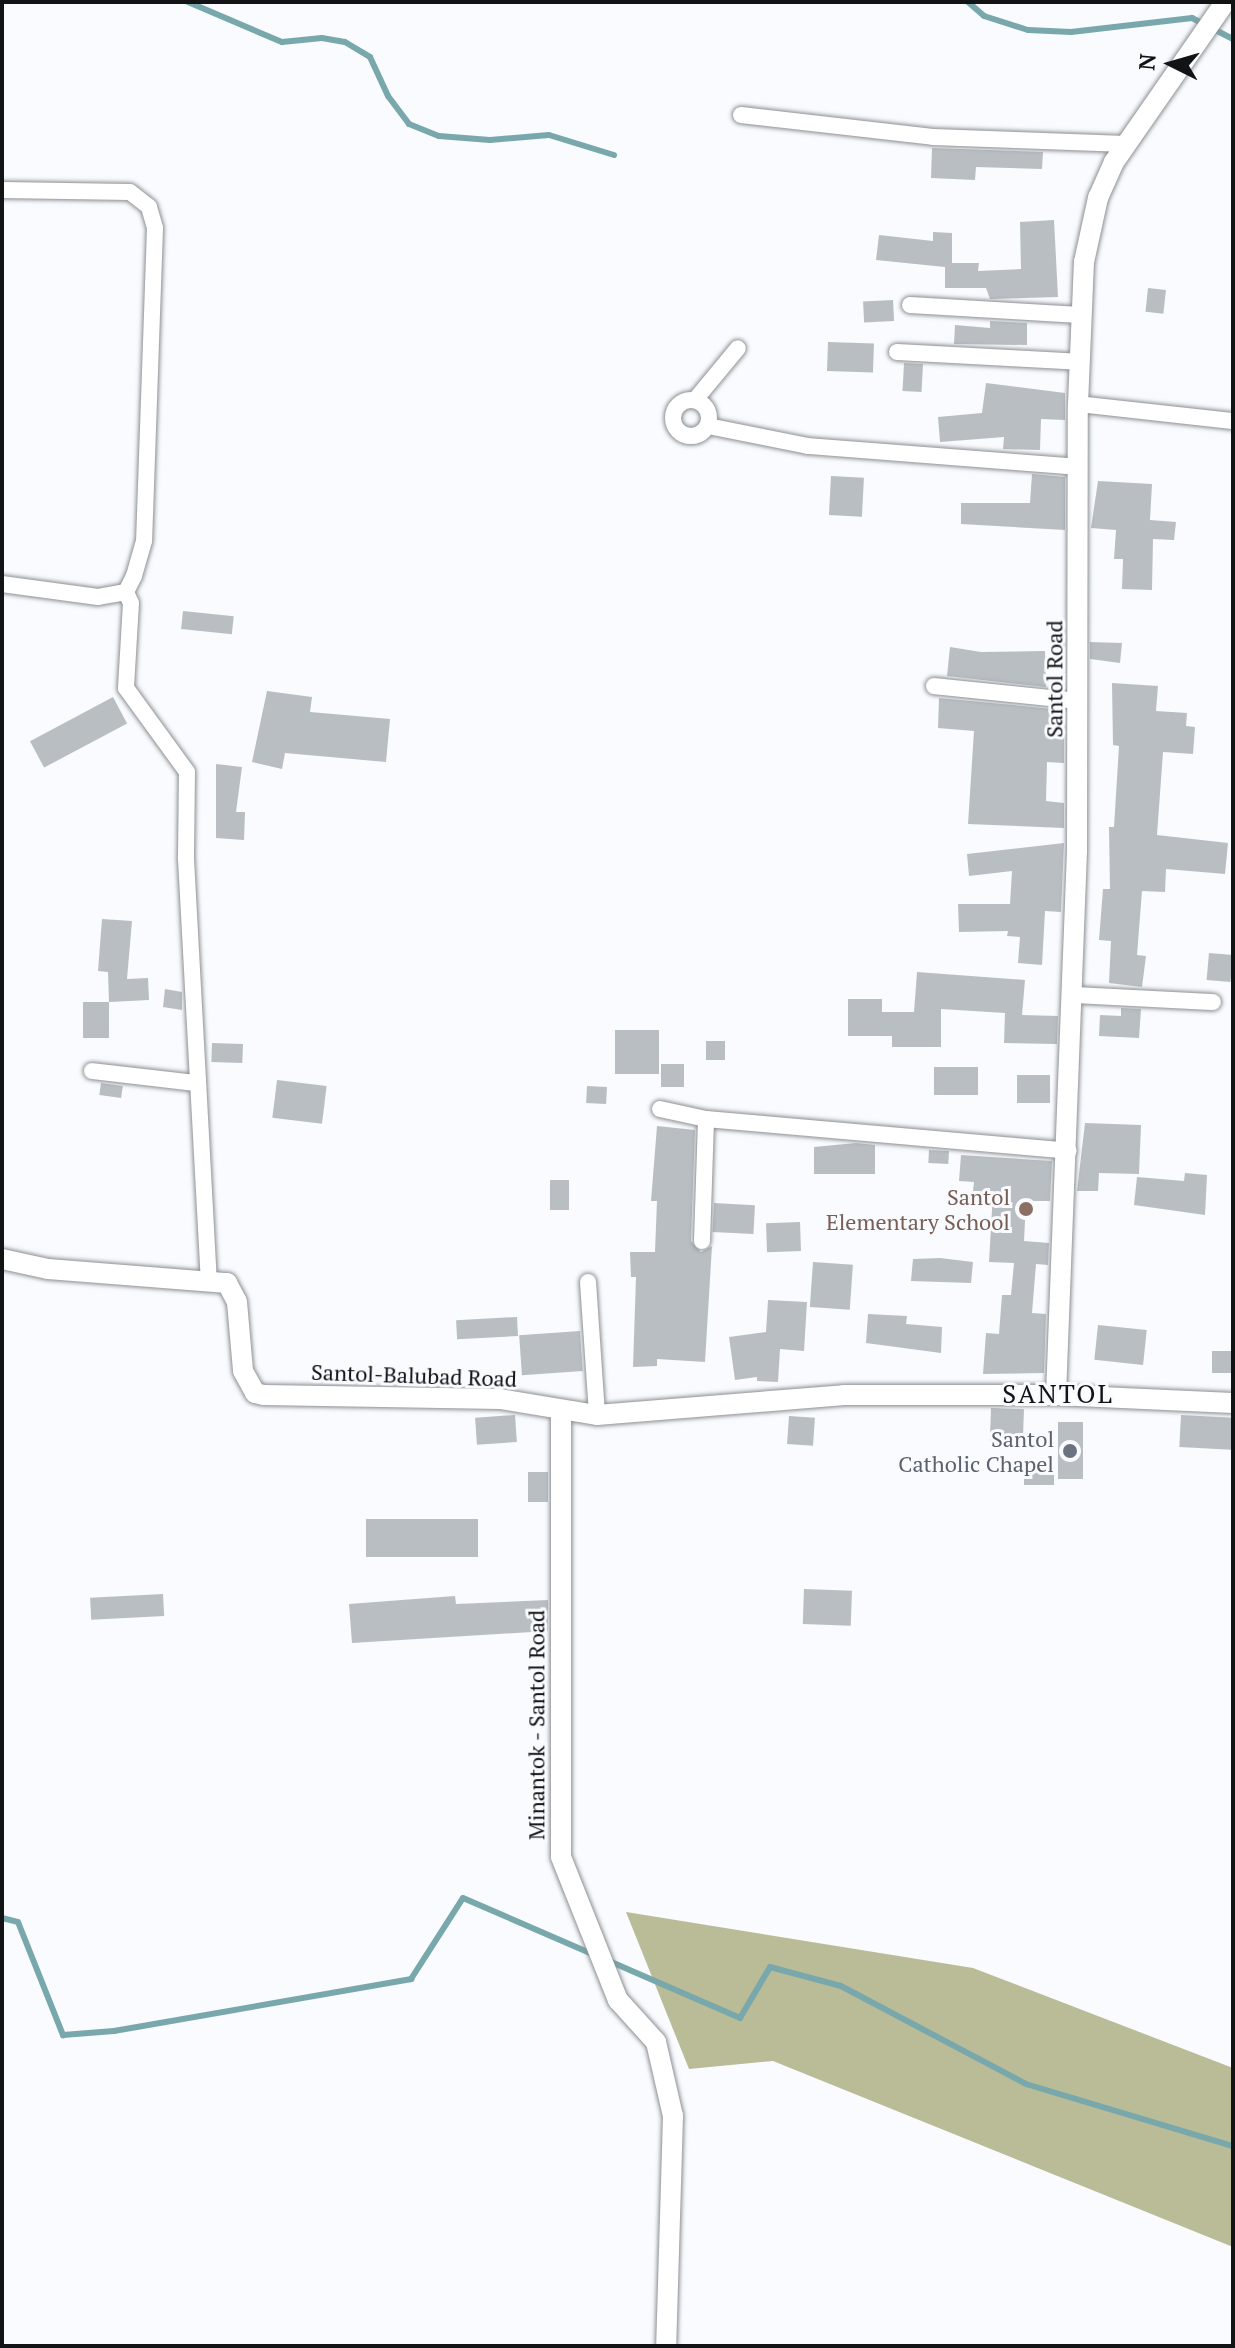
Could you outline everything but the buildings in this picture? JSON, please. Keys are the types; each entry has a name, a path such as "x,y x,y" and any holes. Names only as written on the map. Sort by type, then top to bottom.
{"street":[{"name":"Santol Road","path":"1056,1395 1069,1151 1073,995 1080,315 1098,198 1126,144 1225,2"},
{"path":"741,115 933,137 1126,144"},
{"path":"2,190 130,192 149,207 155,228 144,541 126,592 131,603 126,688 187,772 196,1083 209,1279 48,1269 2,1259"},
{"path":"910,305 1080,315"},
{"path":"738,348 695,400 674,410 675,426 688,436 708,426 808,446 1078,467"},
{"path":"897,352 1079,362"},
{"path":"695,400 707,410 708,426"},
{"path":"1078,404 1233,421"},
{"path":"2,584 81,598 126,592"},
{"path":"934,686 1078,701"},
{"path":"1073,995 1213,1002"},
{"path":"92,1071 196,1083"},
{"path":"660,1109 706,1119 1069,1151"},
{"path":"702,1241 706,1119"},
{"name":"Santol-Balubad Road","path":"209,1279 232,1288 243,1371 255,1393 500,1399 561,1413 597,1415 844,1395 1056,1395 1233,1403"},
{"path":"588,1282 597,1415"},
{"name":"Minantok - Santol Road","path":"561,1413 561,1857 618,2000 656,2042 673,2116 666,2346"}],"green space":[{"path":"626,1912 973,1968 1233,2068 1233,2247 773,2061 689,2069"}],"waterway":[{"path":"188,2 282,42 322,38 345,42 370,57 388,96 409,124 439,136 490,140 549,135 614,155"},
{"path":"968,2 984,16 1028,30 1071,32 1192,18 1233,39"},
{"path":"2,1918 18,1922 63,2035 114,2031 411,1979 463,1898 595,1955"},
{"path":"609,1961 740,2018 770,1967 841,1986 1026,2084 1233,2146"}],"place":[{"name":"Santol Elementary School","path":"1026,1209"},
{"name":"Santol Catholic Chapel","path":"1070,1451"}],"district":[{"name":"SANTOL","path":"1058,1394"}]}
